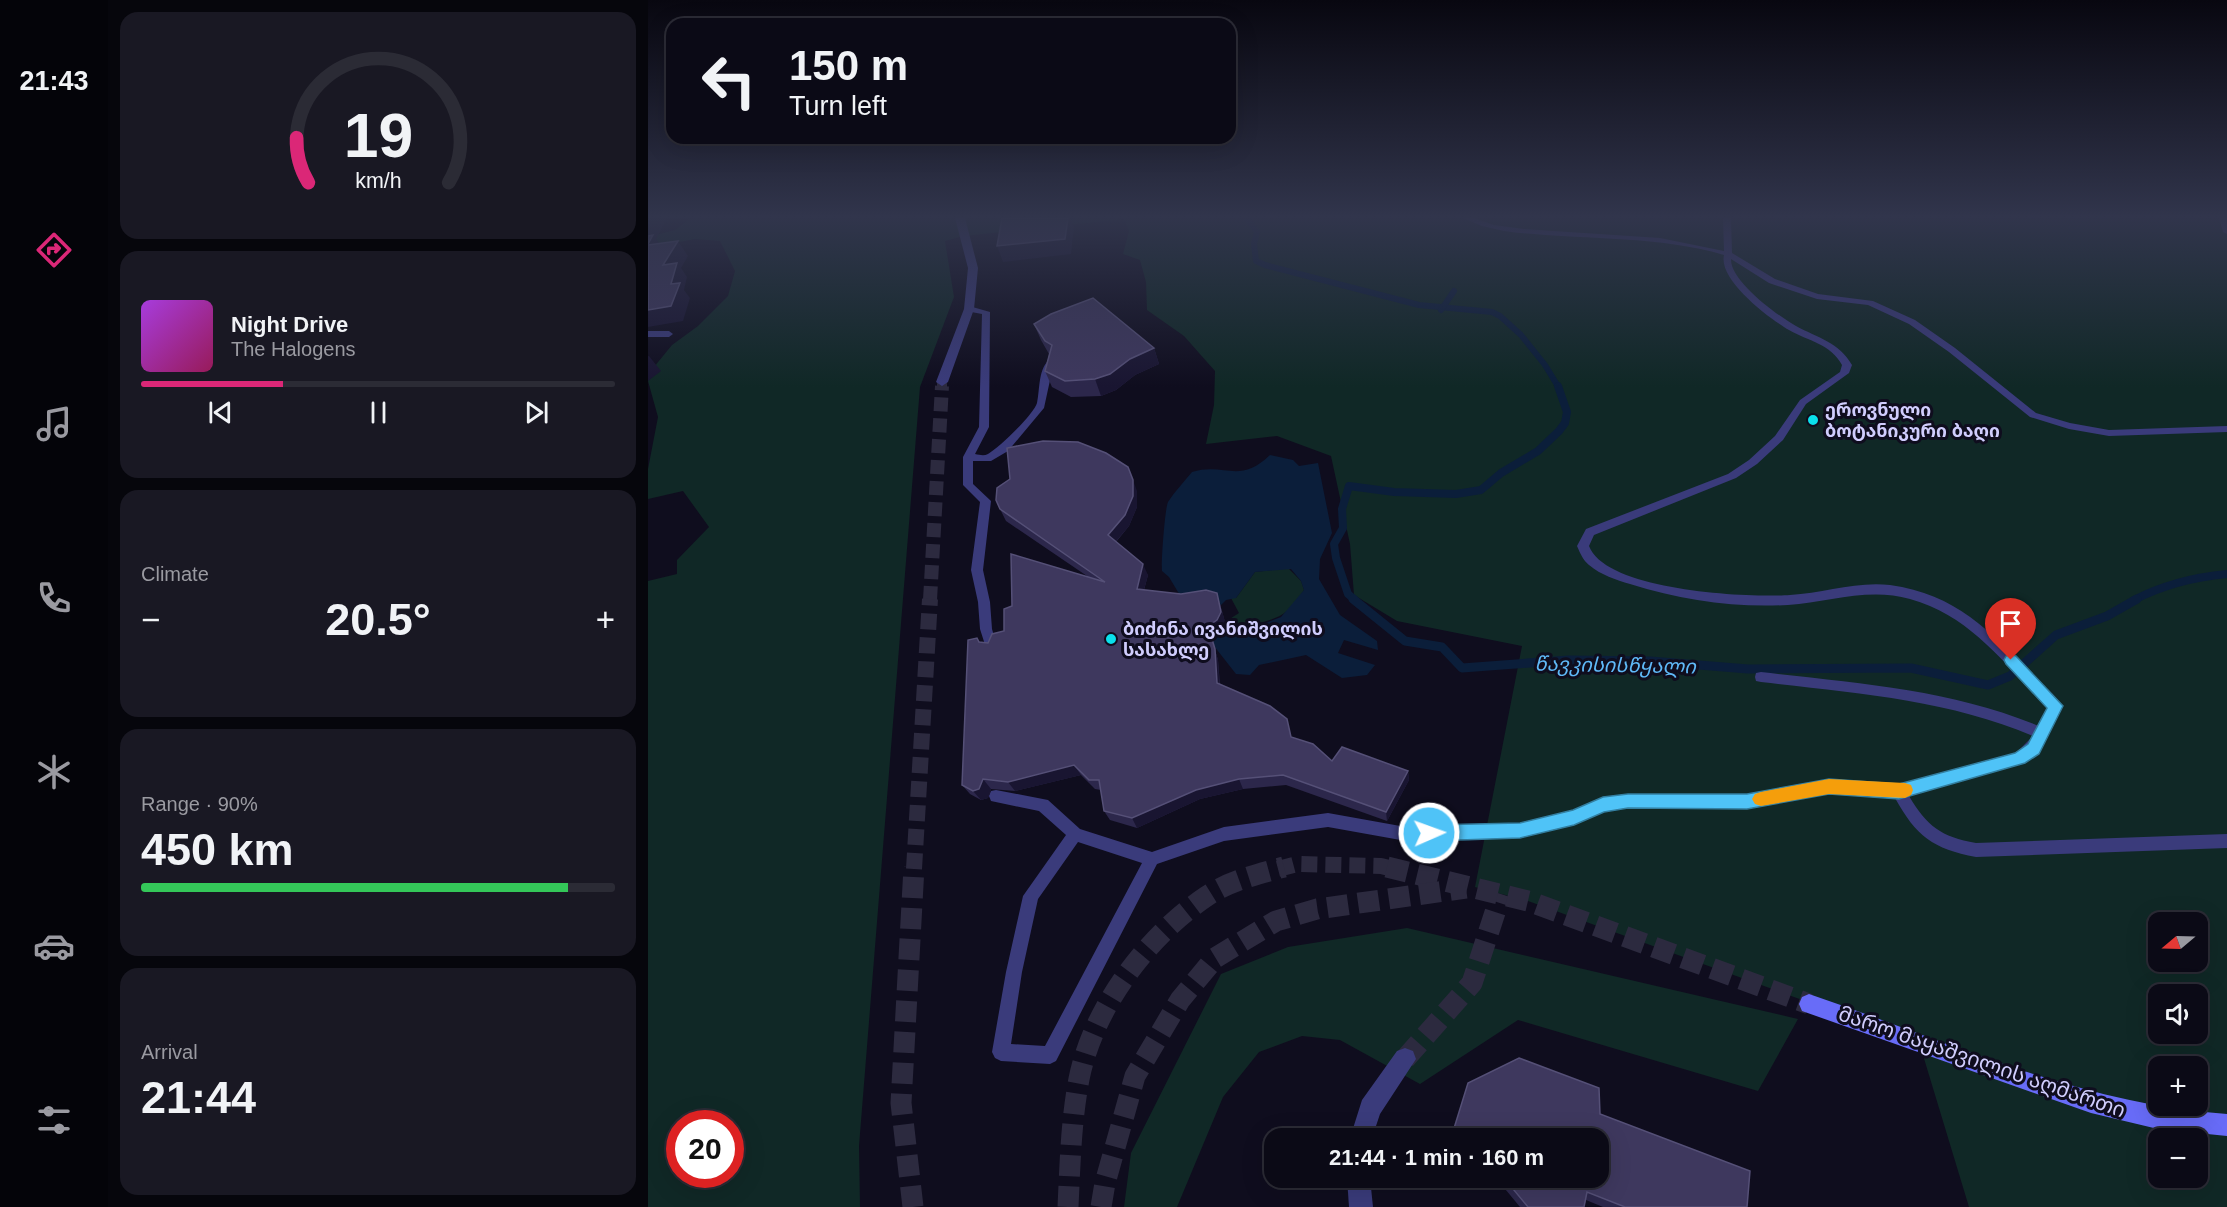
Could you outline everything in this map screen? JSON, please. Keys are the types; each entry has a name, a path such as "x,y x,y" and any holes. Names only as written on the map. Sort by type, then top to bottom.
{"main road":[{"name":"მარო მაყაშვილის აღმართი","path":"1809,1004 2024,1081 2099,1105 2138,1115 2227,1125"}],"street":[{"path":"942,382 969,309 972,274"},
{"path":"1364,1128 1370,1108 1405,1059"},
{"path":"1360,1188 1361,1207"}],"lane":[{"path":"996,796 1043,806 1075,834 1152,859 1224,834 1328,820 1407,834 1520,830 1574,817 1603,804 1628,801 1747,801 1829,787 1899,792 2020,758 2034,749 2055,706 2038,691 1982,628 1966,617 1930,600 1898,591 1860,590 1789,600 1735,600 1692,596 1616,575 1596,565 1585,556 1583,546 1590,532 1732,476 1753,462 1779,438 1803,402 1844,373 1847,365 1844,357 1836,350 1785,324 1733,274"},
{"path":"1762,274 1772,281 1817,296 1870,303 1912,322 1952,350 2033,415 2069,426 2109,433 2227,429"},
{"path":"969,309 986,312 984,427 968,457 968,485 987,501 977,570 991,647"},
{"path":"648,334 669,334"},
{"path":"968,457 987,459 1004,449 1041,406 1047,371 1051,363"},
{"path":"1761,677 1951,701 2011,719 2042,734"},
{"path":"1899,792 1921,826 1941,841 1957,848 1976,850 2227,841"},
{"path":"1075,834 1031,896 1014,972 1001,1052 1050,1055 1152,859"}],"green space":[{"path":"734,274 950,274 954,297 920,387 859,1146 860,1207 648,1207 648,581 677,574 677,560 709,527 683,491 648,499 648,469 658,417 648,381 654,367 672,345 698,326 728,296"},
{"path":"1144,274 2227,274 2227,1207 1969,1207 1919,1042 1528,901 1475,887 1522,646 1397,621 1354,595 1350,544 1331,456 1277,436 1206,444 1214,405 1215,371 1184,336 1147,310"},
{"path":"1288,568 1301,581 1304,590 1287,611 1274,619 1242,628 1228,635 1212,637 1221,631 1225,622 1239,613 1231,598 1236,598 1255,572"},
{"path":"1407,928 1798,1019 1758,1091 1518,1020 1420,1084 1340,1040 1302,1036 1259,1052 1223,1097 1177,1207 1124,1207 1131,1153 1221,974 1288,947"}],"water":[{"path":"1270,455 1293,460 1299,466 1318,463 1332,533 1320,559 1319,579 1340,615 1377,641 1378,650 1344,640 1338,653 1375,665 1367,675 1342,678 1306,655 1259,665 1250,675 1236,674 1214,646 1212,637 1227,636 1244,627 1263,624 1281,617 1304,590 1301,581 1291,569 1255,572 1236,598 1226,600 1221,605 1181,597 1169,577 1162,571 1168,502 1192,472 1214,469 1240,471 1259,464"}],"building":[{"path":"648,274 674,274 671,284 680,283 671,306 648,310"},
{"path":"1093,298 1154,348 1130,359 1110,374 1095,379 1065,381 1045,371 1052,345 1045,341 1034,324 1051,314"},
{"name":"ბიძინა ივანიშვილის სასახლე","path":"1043,441 1078,442 1106,453 1128,467 1133,480 1133,496 1125,515 1108,535 1143,564 1137,589 1181,594 1206,590 1217,593 1221,612 1217,620 1208,626 1215,649 1217,683 1270,706 1287,719 1291,737 1313,744 1332,761 1342,747 1408,771 1386,812 1283,775 1239,779 1196,790 1132,818 1104,811 1099,780 1089,780 1074,765 1008,782 983,779 979,789 973,791 962,785 968,640 977,638 979,642 988,643 992,634 1004,631 1004,609 1012,606 1011,554 1105,582 1000,509 996,500 997,488 1010,479 1007,448"},
{"path":"1519,1058 1599,1088 1600,1114 1750,1171 1747,1207 1625,1207 1587,1192 1584,1207 1528,1207 1512,1188 1609,1188 1609,1128 1454,1128 1468,1083"}],"waterway":[{"name":"წავკისისწყალი","path":"1301,274 1419,305 1443,307"},
{"path":"1443,307 1454,291"},
{"name":"წავკისისწყალი","path":"1443,307 1492,312 1500,316 1521,335 1545,365 1558,387"},
{"name":"წავკისისწყალი","path":"1355,600 1348,594 1336,558 1334,544 1343,528 1342,509 1349,486 1394,492 1456,494 1481,490 1501,473 1538,451 1565,423 1567,412 1558,387"},
{"name":"წავკისისწყალი","path":"2134,600 2179,582 2227,574"},
{"name":"წავკისისწყალი","path":"1353,599 1405,641 1442,647 1462,668 1569,660 1650,661 1748,669 1911,668 1988,685 2010,676 2056,635 2107,616 2137,599"}],"tunnel":[{"path":"930,600 942,386"},
{"path":"914,869 930,599"},
{"path":"1278,869 1297,864 1381,866 1393,869"},
{"path":"913,1207 901,1103 914,867"},
{"path":"1068,1207 1070,1159 1079,1079 1096,1026 1110,1000 1144,953 1185,912 1225,886 1284,867"},
{"path":"1387,867 1528,901 1809,1004"},
{"path":"1101,1207 1105,1183 1135,1076 1180,1000 1215,958 1276,921 1317,909 1466,888"},
{"path":"1405,1059 1472,983 1501,894"}],"slow traffic":[{"path":"1761,799 1829,787 1899,792 1905,790"}],"place":[{"name":"ეროვნული ბოტანიკური ბაღი","path":"1813,420"},
{"name":"ბიძინა ივანიშვილის სასახლე","path":"1111,639"}],"route":[{"path":"1429,833 1520,830 1574,817 1603,804 1628,801 1747,801 1829,787 1899,792 1998,765 2020,758 2034,749 2055,706 2038,691 2011,660"}]}
